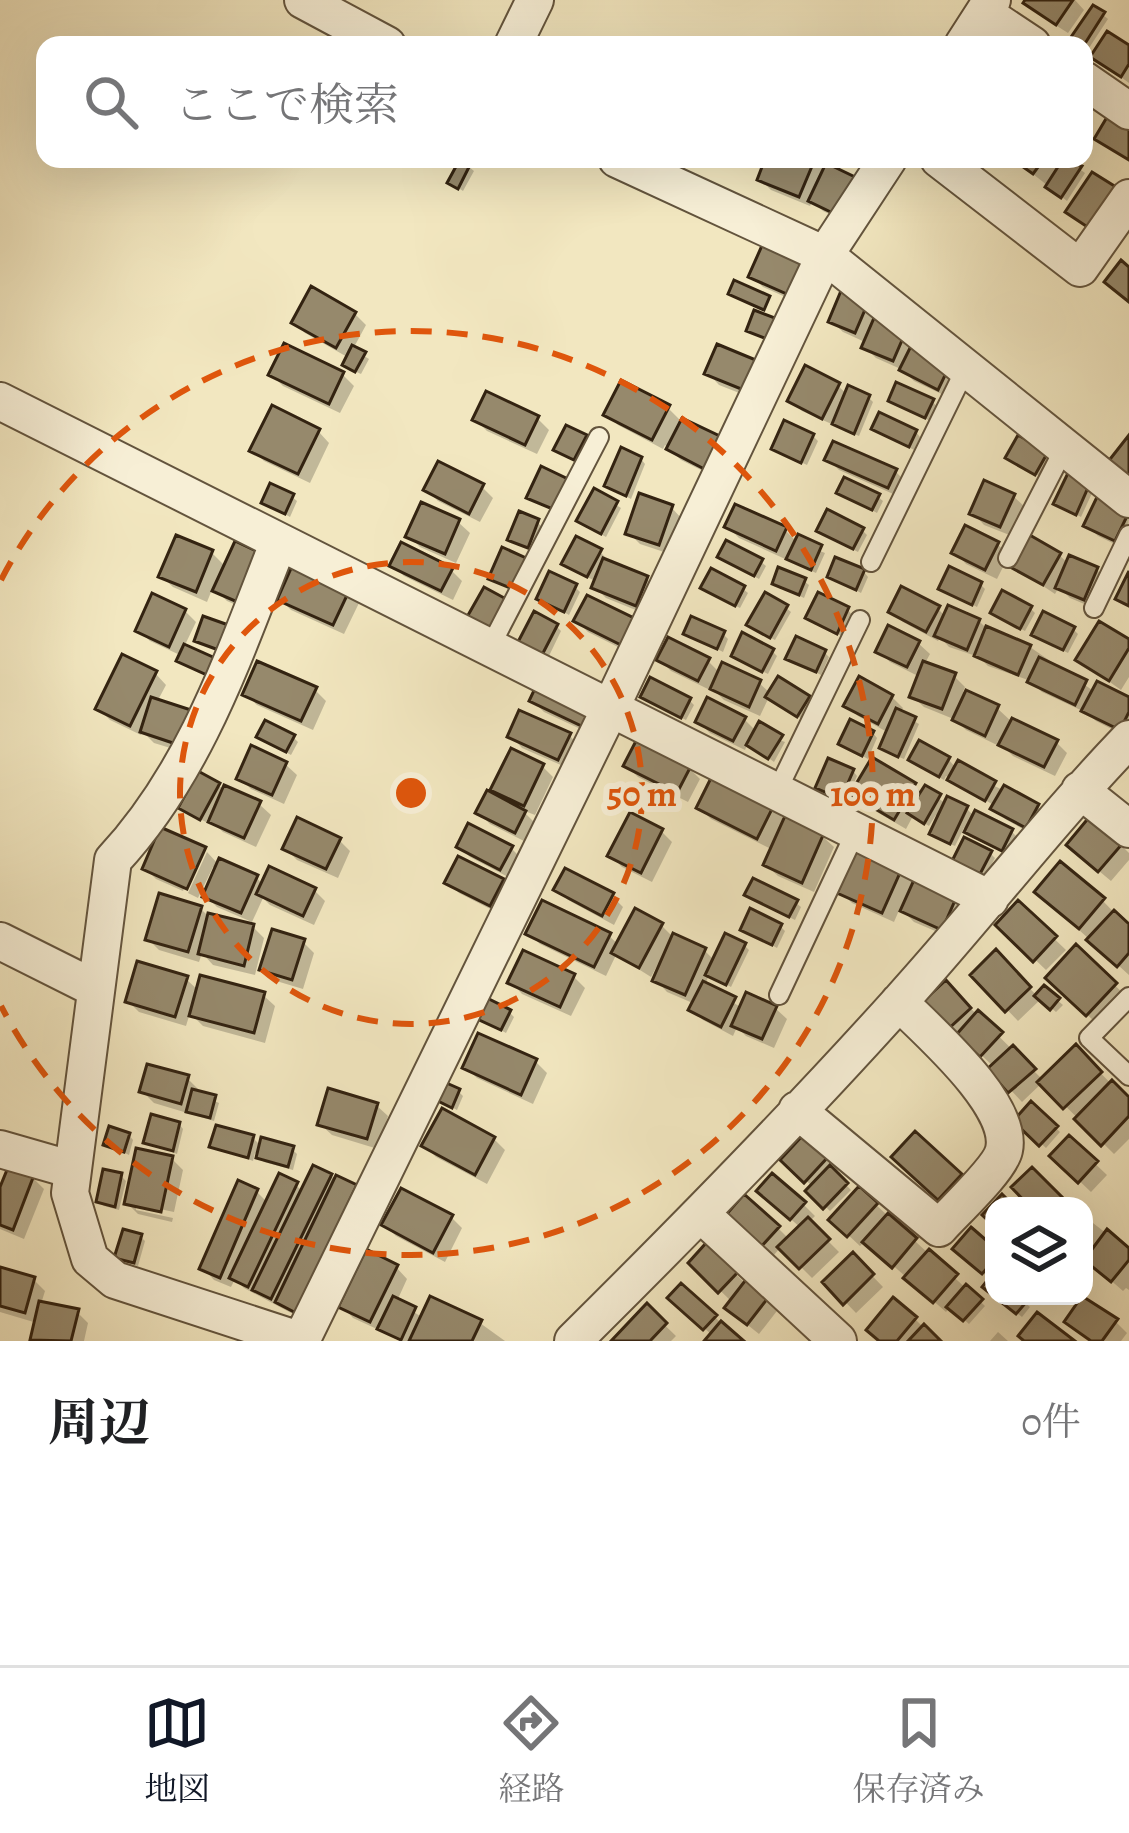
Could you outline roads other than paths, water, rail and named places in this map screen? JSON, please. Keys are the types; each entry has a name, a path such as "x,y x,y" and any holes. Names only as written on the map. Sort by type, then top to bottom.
{"street":[{"path":"304,0 371,36"},
{"path":"518,36 535,0"},
{"path":"969,36 988,6 1021,36"},
{"path":"1093,86 1129,111"},
{"path":"636,168 825,255 1129,499"},
{"path":"278,544 195,743 136,834 112,860 70,1193 90,1259 115,1280 285,1338 611,707 825,255 882,168"},
{"path":"951,168 1080,268 1129,198"},
{"path":"0,401 989,899"},
{"path":"573,1341 701,1214 899,1002 1129,739"},
{"path":"1080,790 1129,829"},
{"path":"0,941 96,989"},
{"path":"797,1110 939,1228 1004,1154 1005,1135 980,1082 899,1002"},
{"path":"0,1149 73,1170"},
{"path":"701,1214 838,1341"}],"lane":[{"path":"871,562 966,368"},
{"path":"490,647 599,437"},
{"path":"1008,558 1065,447"},
{"path":"1094,608 1129,535"},
{"path":"777,791 860,620"},
{"path":"779,995 856,831"},
{"path":"1129,998 1089,1039 1129,1076"}]}
